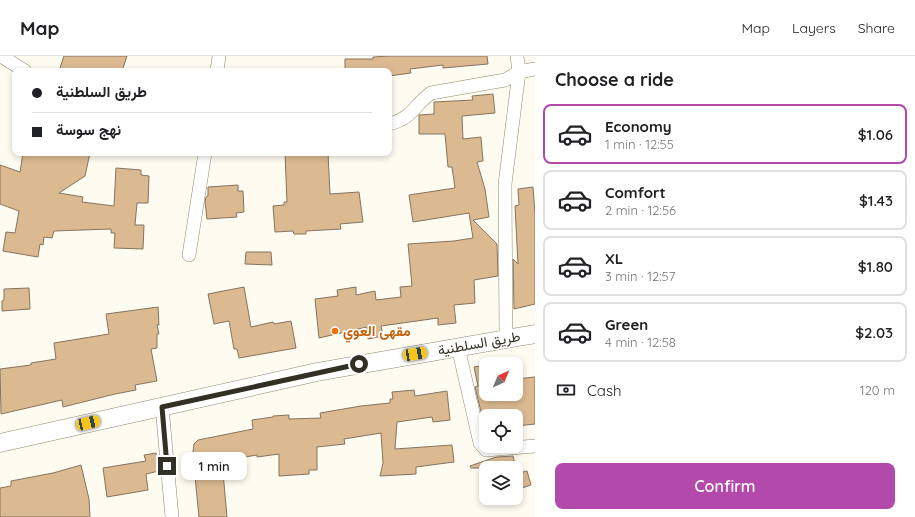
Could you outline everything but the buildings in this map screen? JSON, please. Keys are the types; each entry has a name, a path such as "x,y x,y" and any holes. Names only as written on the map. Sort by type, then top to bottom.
{"main road":[{"name":"طريق السلطنية","path":"0,443 317,372 535,334"}],"street":[{"path":"1,56 20,68"},
{"path":"217,68 219,56"},
{"path":"506,338 505,184 519,72 517,56"},
{"path":"392,123 399,122 410,115 431,92 504,80 519,72 535,69"},
{"path":"189,255 205,156"},
{"path":"458,347 480,443 486,450 535,446"},
{"path":"162,407 172,517"}],"place":[{"name":"مقهى العوي","path":"335,331"}],"route":[{"path":"167,466 162,407 359,364"}]}
